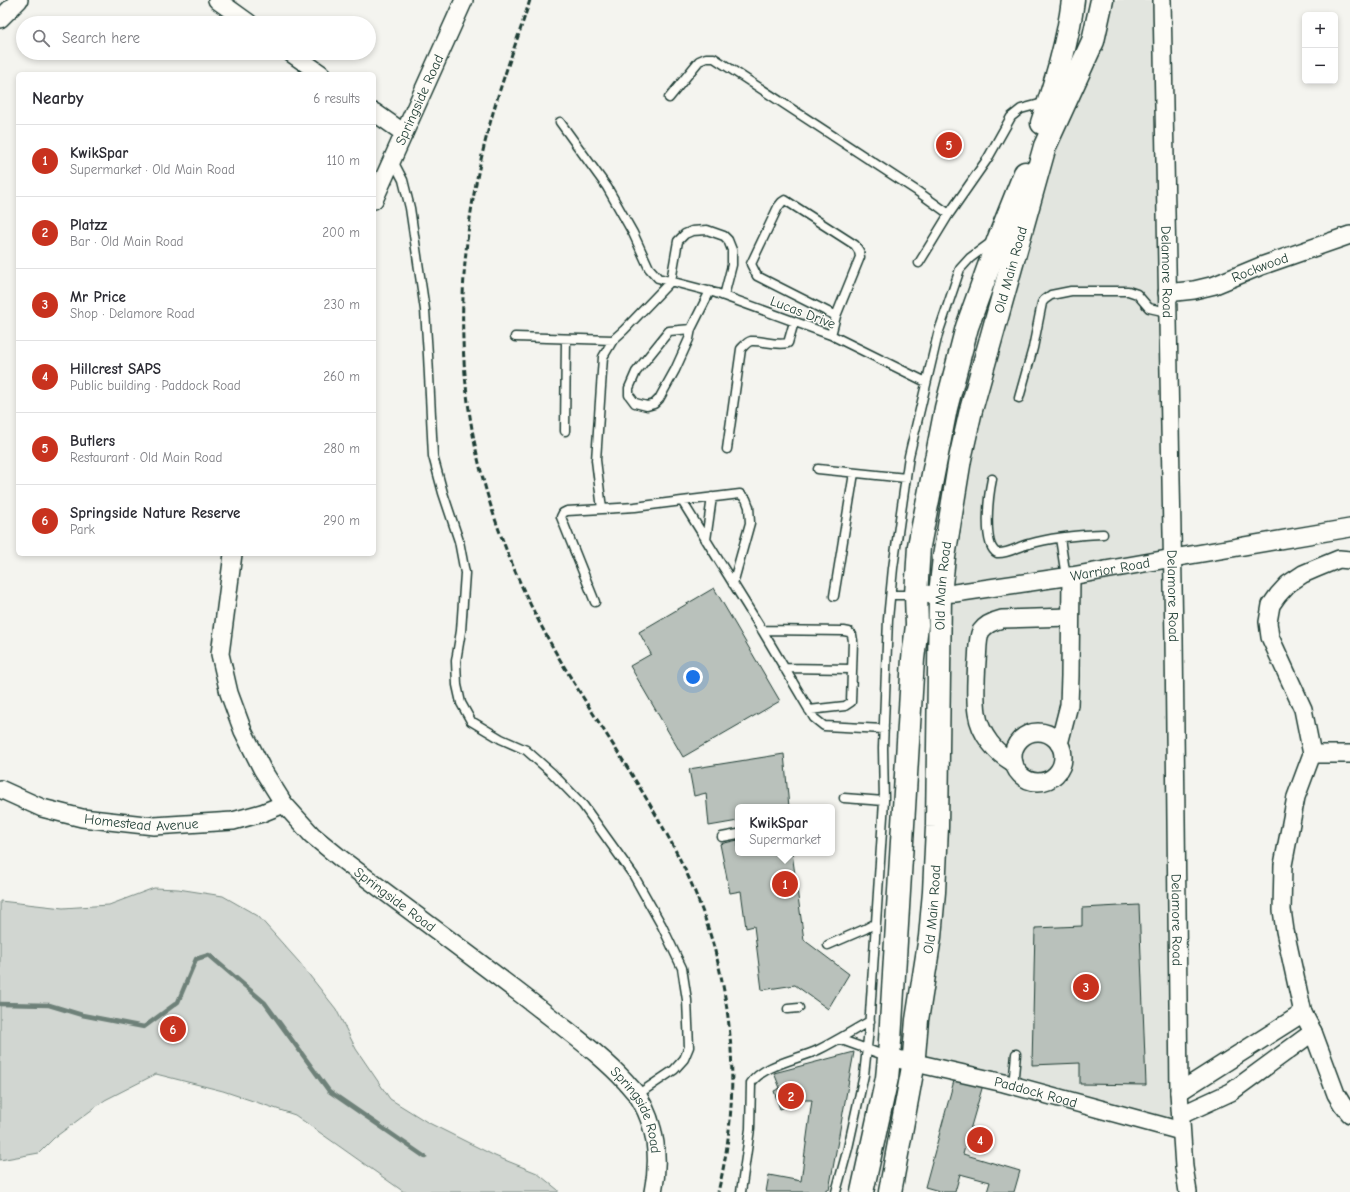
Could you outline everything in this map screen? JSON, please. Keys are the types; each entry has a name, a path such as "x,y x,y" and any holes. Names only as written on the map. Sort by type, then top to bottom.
{"main road":[{"name":"Old Main Road","path":"862,1192 887,1078 889,1057 920,546 946,408 967,327 999,238 1029,164 1057,78 1071,20 1073,0"},
{"name":"Old Main Road","path":"890,1192 914,1062 917,1020 930,937 937,827 940,594 944,558 960,459 971,410 1045,146 1093,41 1102,0"}],"street":[{"path":"0,20 19,0"},
{"path":"217,0 239,16"},
{"name":"Springside Road","path":"376,195 464,0"},
{"name":"Delamore Road","path":"1162,0 1173,558 1179,1092 1188,1192"},
{"path":"301,60 318,72"},
{"path":"376,113 404,133"},
{"name":"Rockwood","path":"1167,293 1194,290 1215,285 1261,266 1350,235"},
{"name":"Warrior Road","path":"916,595 955,593 1068,577 1350,528"},
{"name":"Springside Road","path":"233,556 220,654 229,693 243,731 262,769 284,804 312,834 340,858 492,972 589,1048 615,1071 637,1095 654,1132 656,1165 653,1192"},
{"path":"1350,560 1339,559 1303,574 1288,584 1271,605 1268,622 1270,637 1303,709 1312,754 1296,797 1283,865 1283,917 1303,1013 1313,1032 1336,1094 1350,1114"},
{"path":"1059,744 1069,705 1070,617 1068,577"},
{"path":"1014,763 1004,759 997,752 981,727 977,714 976,670 981,631 991,622 1002,619 1070,617"},
{"path":"1035,732 1042,732 1048,735 1059,744 1062,751 1061,764 1058,771 1047,780 1033,782 1027,779 1021,775 1014,763 1013,756 1017,743 1028,734 1035,732"},
{"path":"1312,754 1350,754"},
{"name":"Homestead Avenue","path":"0,789 42,808 82,818 154,826 233,821 262,813 284,804"},
{"path":"1179,1092 1303,1013"},
{"path":"1181,1123 1231,1092 1313,1032"},
{"name":"Paddock Road","path":"889,1057 1181,1123"}],"lane":[{"path":"669,98 699,61 706,58 714,58 917,191 949,214"},
{"path":"919,263 949,214 988,158 1011,117 1021,109 1049,101"},
{"path":"560,122 607,187 649,268 658,278 668,281"},
{"path":"392,159 403,180 410,208 424,303 433,456 443,494 459,541 465,573 461,631 456,661 457,685 461,702 471,721 501,739 526,750 583,804 634,876 662,926 682,968 687,1000 689,1047 684,1059 674,1070 637,1095"},
{"path":"831,335 836,316 860,257 859,251 855,245 785,200 778,207 754,257 751,264 753,270 756,276 836,316"},
{"path":"602,509 596,460 603,357 613,340 624,330 668,281 679,238 685,234 701,229 724,236 728,240 732,250 732,265 724,296"},
{"path":"836,1192 848,1148 864,1075 870,1021 884,801 886,657 893,568 909,456 938,334 960,269 979,250 999,238"},
{"name":"Lucas Drive","path":"668,281 710,291 831,335 926,382"},
{"path":"691,329 668,331 636,372 629,388 629,395 635,402 647,406 654,404 659,399 675,370 689,339 691,329 710,291"},
{"path":"1019,398 1033,348 1042,303 1051,295 1071,291 1128,291 1137,294 1149,308 1167,312"},
{"path":"727,449 741,349 746,343 752,341 780,345 788,343 794,322"},
{"path":"515,337 613,340"},
{"path":"565,431 566,339"},
{"path":"818,469 906,478"},
{"path":"834,596 854,473"},
{"path":"992,479 988,504 989,537 991,548 994,552 1003,553 1029,544 1060,538 1103,534"},
{"path":"595,602 561,517 563,513 567,511 635,507 740,494 746,499 749,507 750,522 733,584"},
{"path":"706,540 712,497"},
{"path":"682,501 762,630 814,718 824,726 884,729"},
{"path":"1060,538 1068,577"},
{"path":"891,596 916,595"},
{"path":"762,630 849,632 852,635 851,702 845,706 809,710"},
{"path":"784,668 852,669"},
{"path":"844,798 884,801"},
{"path":"722,836 735,834"},
{"path":"828,945 876,923"},
{"path":"788,1009 800,1008"},
{"path":"741,1192 750,1129 751,1083 756,1077 769,1069 839,1040 870,1021"},
{"path":"839,1040 889,1057"},
{"path":"1013,1086 1016,1054"}],"shaded area":[{"path":"1102,0 1162,0 1181,1131 914,1062 940,666 971,410"},
{"path":"154,888 178,889 223,896 258,916 299,962 336,1009 356,1049 390,1099 427,1122 495,1156 537,1173 558,1190 558,1192 404,1192 295,1115 223,1091 156,1074 105,1100 54,1138 39,1153 0,1160 0,901 63,908 109,905"}],"building":[{"path":"714,588 780,701 683,757 630,666 651,654 639,632"},
{"path":"784,754 789,804 735,804 735,822 709,826 706,793 694,796 689,769"},
{"path":"735,841 735,856 792,856 804,940 849,974 828,1009 795,985 762,990 754,926 746,928 741,891 730,893 720,844"},
{"path":"1139,905 1146,1085 1080,1084 1080,1063 1032,1065 1035,928 1082,926 1082,908"},
{"path":"854,1052 829,1190 826,1189 826,1192 766,1192 769,1175 801,1181 812,1100 803,1100 780,1109 774,1091 780,1088 774,1073"},
{"path":"955,1077 983,1085 963,1154 1020,1171 1014,1192 987,1192 990,1182 960,1174 955,1192 943,1192 925,1187"}],"waterway":[{"path":"0,1004 49,1005 82,1015 144,1027 178,1002 196,959 209,955 265,1003 329,1091 425,1157"}],"railway":[{"path":"530,0 498,96 486,138 476,181 469,224 463,310 467,397 480,469 497,525 519,580 559,658 643,792 674,848 688,876 703,914 715,952 724,992 730,1032 732,1072 731,1112 726,1152 718,1192"}],"place":[{"name":"Butlers","path":"949,145"},
{"name":"KwikSpar","path":"785,884"},
{"name":"Mr Price","path":"1086,987"},
{"name":"Springside Nature Reserve","path":"173,1029"},
{"name":"Platzz","path":"791,1096"},
{"name":"Hillcrest SAPS","path":"980,1140"}]}
